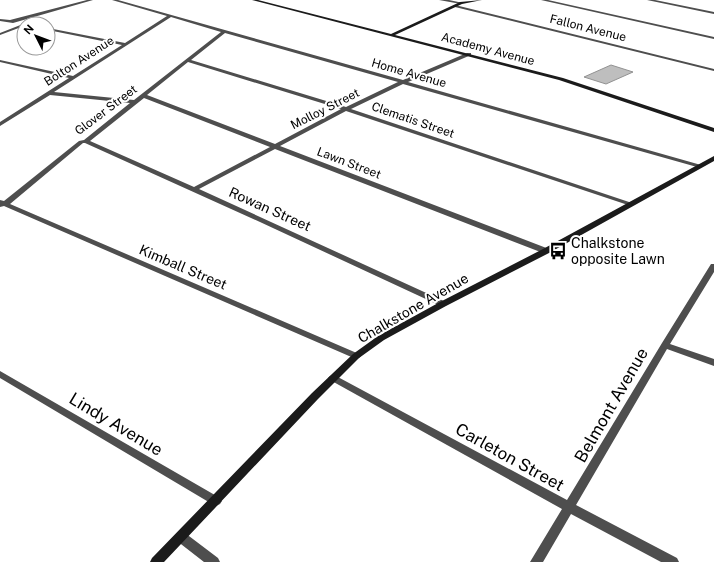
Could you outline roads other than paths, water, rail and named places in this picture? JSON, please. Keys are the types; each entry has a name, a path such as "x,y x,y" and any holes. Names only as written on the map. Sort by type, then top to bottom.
{"street":[{"path":"10,22 91,0"},
{"name":"Home Avenue","path":"114,0 699,166"},
{"name":"Academy Avenue","path":"254,0 469,54 561,79 714,130"},
{"path":"441,0 462,2 480,0"},
{"path":"543,0 714,38"},
{"path":"649,0 714,13"},
{"path":"392,35 462,2"},
{"name":"Fallon Avenue","path":"456,6 714,70"},
{"name":"Bolton Avenue","path":"0,124 170,16"},
{"path":"0,20 16,23"},
{"path":"0,34 16,28"},
{"path":"56,31 124,44"},
{"name":"Glover Street","path":"2,204 144,96 224,31"},
{"name":"Molloy Street","path":"194,189 346,109 403,82 469,54"},
{"name":"Clematis Street","path":"188,60 346,109 630,204"},
{"path":"0,61 72,77"},
{"path":"47,93 136,102"},
{"name":"Lawn Street","path":"144,96 546,251"},
{"path":"0,116 8,118"},
{"name":"Rowan Street","path":"86,141 443,304"},
{"name":"Chalkstone Avenue","path":"156,562 356,356 381,338 546,251 714,158"},
{"name":"Kimball Street","path":"2,204 356,356"},
{"name":"Belmont Avenue","path":"536,562 665,344 714,266"},
{"path":"665,344 714,363"},
{"name":"Lindy Avenue","path":"0,374 216,501"},
{"name":"Carleton Street","path":"333,378 673,562"},
{"path":"181,537 214,562"}],"place":[{"name":"Chalkstone opposite Lawn","path":"558,251"}]}
